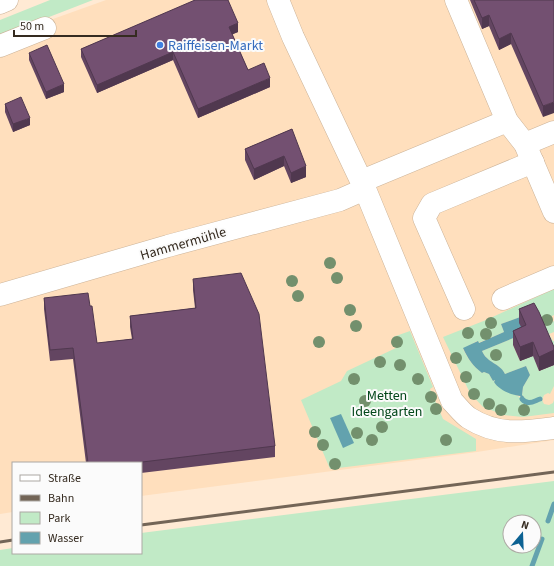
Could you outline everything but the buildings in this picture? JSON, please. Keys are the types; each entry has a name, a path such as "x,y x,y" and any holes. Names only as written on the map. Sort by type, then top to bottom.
{"street":[{"path":"0,3 7,0"},
{"path":"278,0 296,44 363,185 452,401 468,418 495,430 521,432 554,428"},
{"path":"456,0 507,121 529,153 554,212"},
{"path":"0,46 45,28"},
{"name":"Hammermühle","path":"0,295 168,246 340,200 363,185 507,121"},
{"path":"464,309 424,218 432,204 529,153 554,132"},
{"path":"503,299 554,277"}],"shaded area":[{"path":"106,0 554,0 554,440 477,452 142,496 142,462 12,462 12,512 0,514 0,38"}],"green space":[{"path":"50,0 93,0 0,36 0,20"},
{"name":"Metten Ideengarten","path":"554,289 554,315 550,317 552,322 554,321 554,332 549,334 554,341 554,361 551,353 548,354 546,350 549,349 542,332 539,333 537,329 544,324 539,313 525,319 523,316 501,324 504,332 478,343 477,341 463,349 471,362 482,373 484,372 489,374 493,381 495,380 494,382 497,385 522,399 524,397 522,395 523,387 530,375 526,366 505,374 503,370 487,359 482,351 526,334 528,338 513,345 520,361 535,355 537,359 535,360 539,371 554,365 554,386 550,394 548,393 544,395 542,400 544,404 549,405 553,403 554,400 554,413 523,417 504,415 483,407 470,393 443,337 486,320"},
{"name":"Metten Ideengarten","path":"410,331 433,387 430,389 443,419 476,439 476,451 330,469 301,400 341,381 347,371 396,348 393,337"},
{"path":"554,481 554,566 0,566 0,550 12,548 12,554 142,554 142,533"}],"water":[{"path":"523,316 523,334 482,351 487,358 503,370 505,374 526,366 530,375 523,387 522,395 524,397 522,399 520,396 513,395 502,390 496,385 494,382 495,380 493,381 489,374 484,372 482,373 471,362 463,348 504,332 501,324"},
{"path":"341,414 354,443 343,448 330,418"}],"waterway":[{"path":"522,399 529,403 540,399"},
{"path":"548,521 554,504"},
{"path":"532,566 536,554"}],"railway":[{"path":"142,525 554,472"},
{"path":"0,542 12,540"}],"place":[{"name":"Raiffeisen-Markt","path":"160,45"}]}
